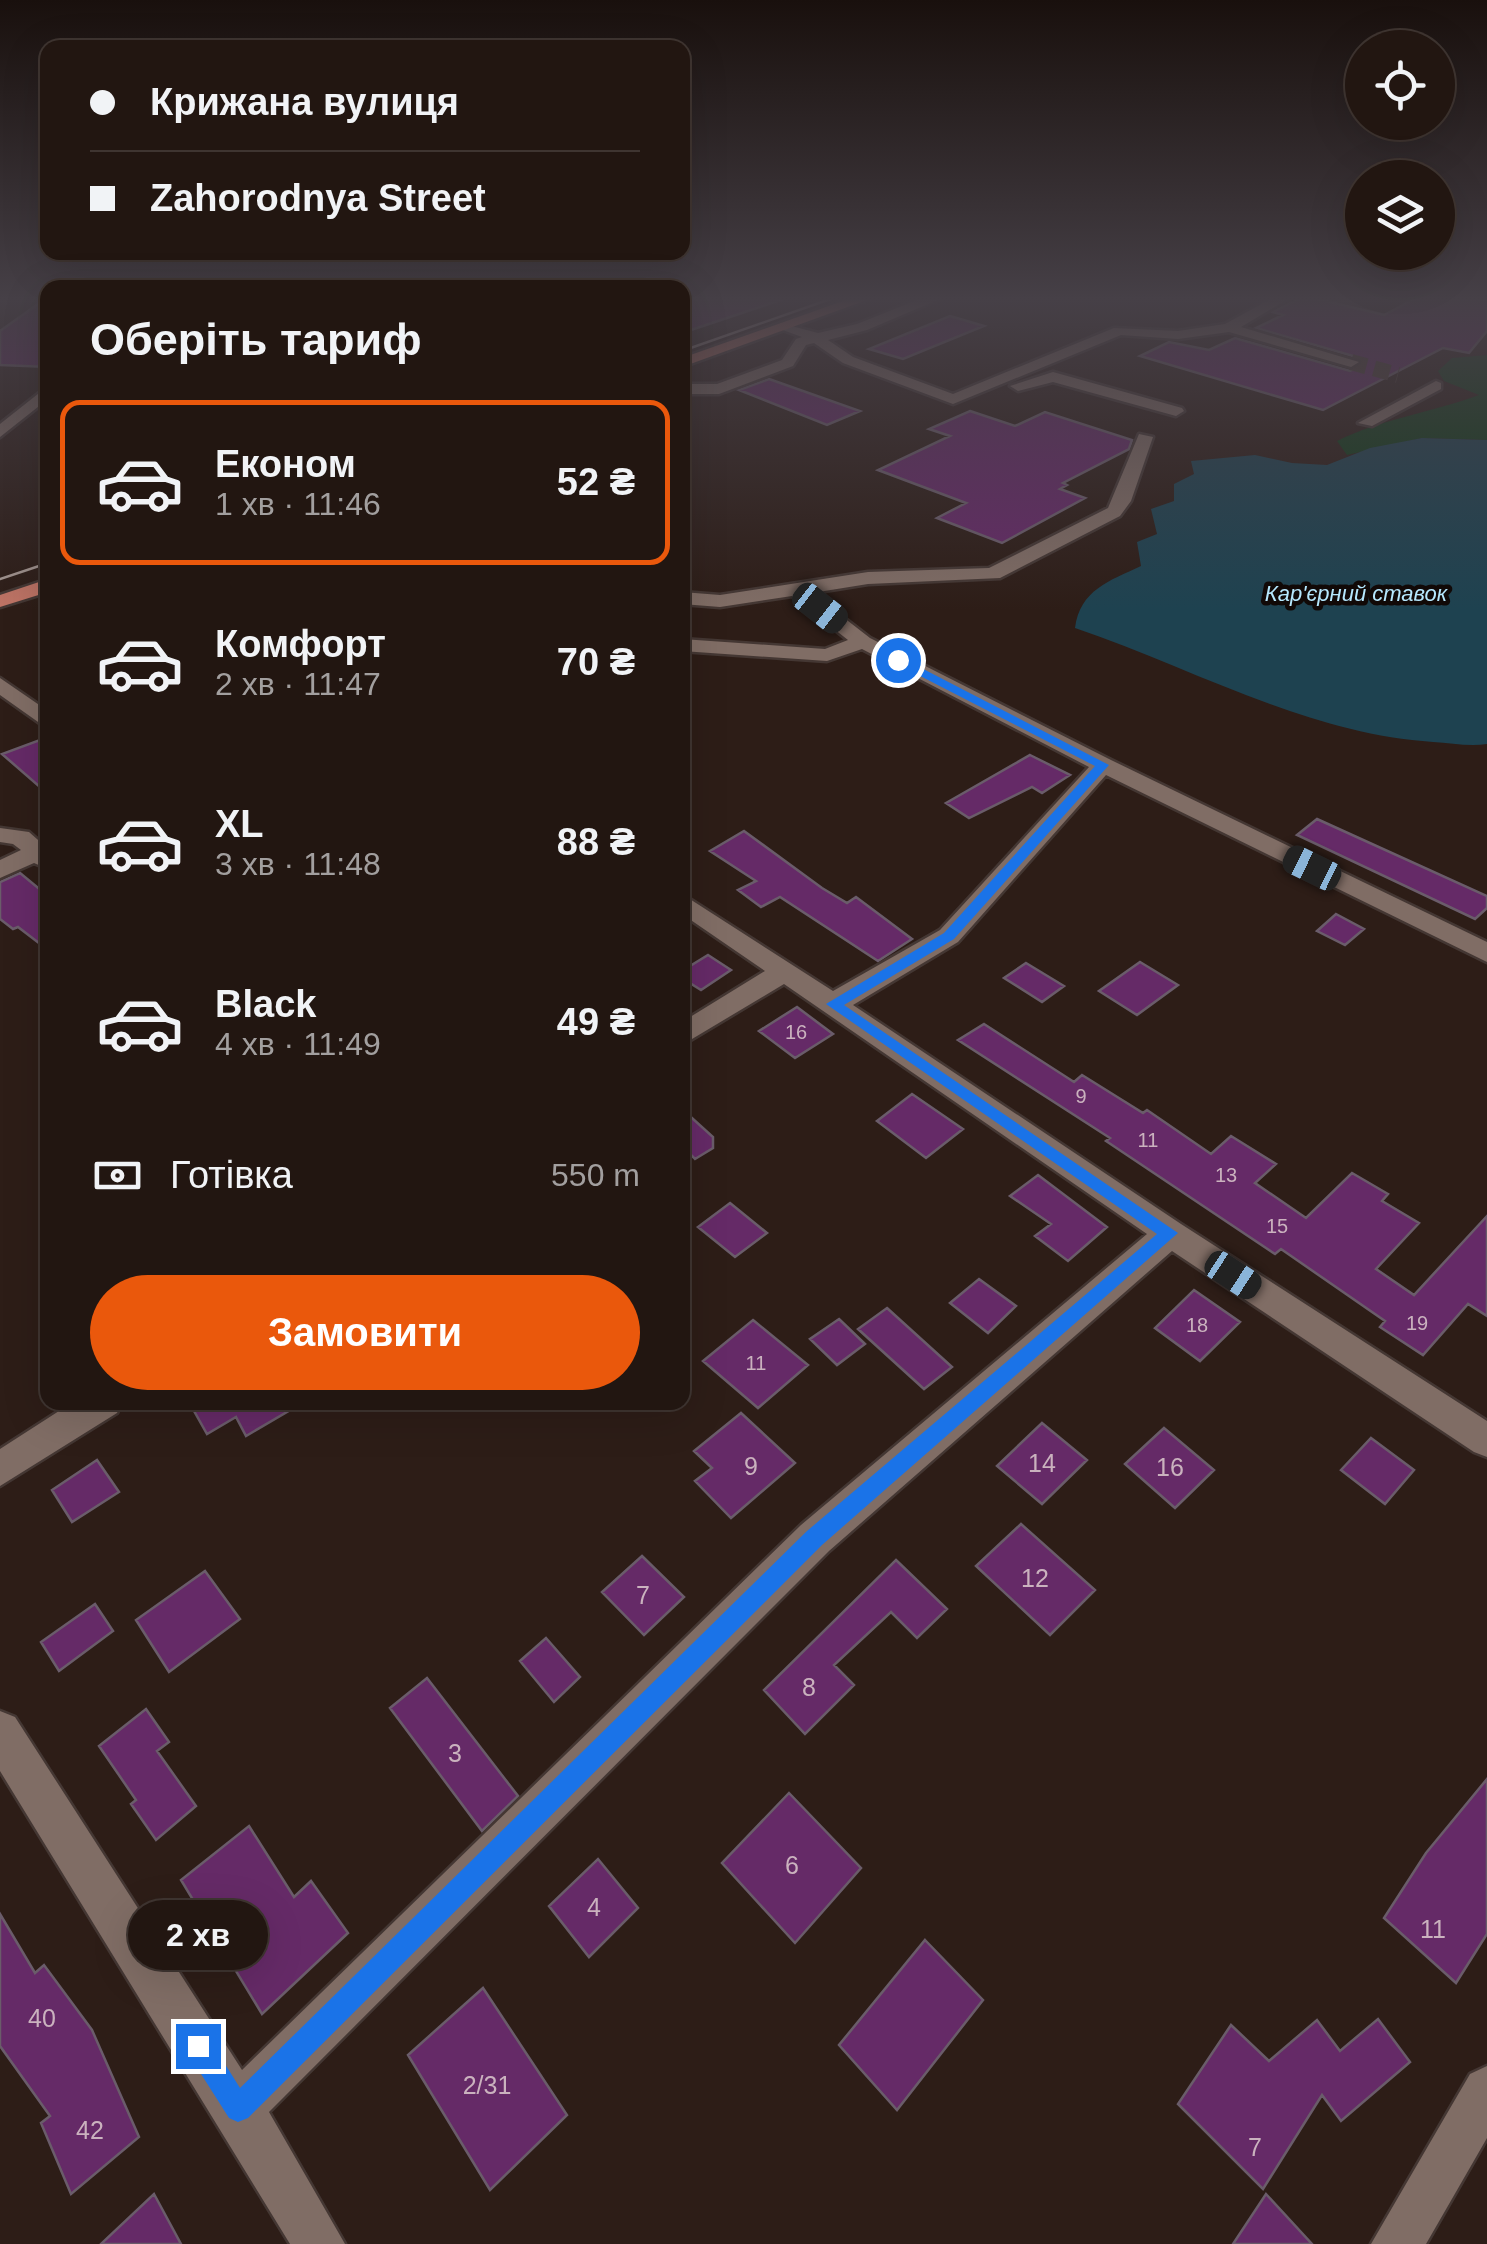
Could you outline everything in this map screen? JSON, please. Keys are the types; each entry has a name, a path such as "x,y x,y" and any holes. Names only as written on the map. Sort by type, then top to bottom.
{"main road":[{"path":"0,601 40,588"}],"street":[{"path":"0,432 37,401"},
{"path":"1140,401 1176,411"},
{"path":"1366,423 1408,401"},
{"path":"0,408 40,413"},
{"path":"690,599 720,601 868,578 969,577 1001,572 1114,512 1146,437"},
{"path":"798,591 863,642 1103,765 1487,953"},
{"path":"690,646 827,655 863,642"},
{"path":"0,684 40,716"},
{"path":"834,1004 949,936 1103,765"},
{"path":"0,834 20,837 40,850"},
{"path":"0,870 40,851"},
{"path":"690,907 1170,1233 1487,1441"},
{"path":"690,1030 785,972"},
{"path":"238,2108 815,1538 1170,1233"},
{"path":"0,1469 92,1410"},
{"path":"0,1732 238,2108 319,2244"},
{"path":"1397,2244 1487,2091"}],"green space":[{"path":"1460,401 1487,401 1487,440 1422,438 1347,455 1337,441"}],"water":[{"name":"Кар'єрний ставок","path":"1422,438 1487,440 1487,744 1386,736 1340,726 1251,697 1075,628 1083,604 1098,588 1141,566 1137,542 1157,534 1151,509 1174,501 1174,484 1194,474 1191,461 1255,455 1327,465 1370,448"}],"building":[{"path":"766,401 831,401 860,411 827,425"},
{"path":"1292,401 1341,401 1323,410"},
{"path":"970,411 1015,426 1045,412 1132,440 1129,449 1063,483 1067,485 1060,489 1085,498 1002,543 937,518 966,503 878,470 950,436 929,429"},
{"path":"40,740 40,787 2,754"},
{"path":"1030,755 1070,775 1042,793 1032,787 969,818 946,803"},
{"path":"1317,819 1487,896 1487,908 1475,919 1297,835"},
{"path":"744,831 822,888 847,903 856,897 912,939 878,961 780,897 761,907 738,890 756,881 710,851"},
{"path":"20,873 40,889 40,944 0,919 0,882"},
{"path":"1336,914 1364,929 1345,945 1317,931"},
{"path":"708,955 731,970 701,990 690,983 690,966"},
{"path":"1140,962 1178,985 1137,1015 1099,991"},
{"path":"1026,963 1064,986 1042,1002 1004,978"},
{"path":"797,1007 833,1034 795,1058 759,1031"},
{"path":"984,1024 1074,1082 1082,1075 1143,1113 1147,1110 1211,1154 1231,1136 1276,1164 1255,1183 1306,1218 1352,1173 1388,1194 1382,1201 1419,1223 1376,1269 1414,1295 1487,1216 1487,1316 1468,1304 1423,1355 1380,1327 1385,1321 1281,1249 1275,1254 1106,1141 1110,1138 958,1040"},
{"path":"912,1094 963,1129 926,1158 877,1121"},
{"path":"690,1116 713,1137 713,1148 695,1159 690,1154"},
{"path":"1038,1175 1107,1227 1068,1261 1035,1236 1051,1224 1010,1196"},
{"path":"730,1203 767,1233 735,1257 698,1227"},
{"path":"979,1279 1016,1306 988,1333 950,1303"},
{"path":"1194,1290 1240,1322 1200,1361 1155,1328"},
{"path":"887,1308 952,1367 924,1389 858,1329"},
{"path":"839,1319 865,1344 837,1365 810,1339"},
{"path":"753,1320 808,1365 758,1408 703,1361"},
{"path":"194,1410 290,1410 246,1436 236,1417 207,1434"},
{"path":"741,1413 795,1463 731,1518 695,1481 712,1468 694,1451"},
{"path":"1042,1423 1087,1460 1042,1504 997,1466"},
{"path":"1164,1428 1214,1470 1175,1508 1125,1464"},
{"path":"1371,1438 1414,1470 1385,1504 1341,1470"},
{"path":"97,1460 119,1492 72,1522 52,1490"},
{"path":"1021,1524 1095,1590 1050,1635 976,1566"},
{"path":"642,1556 684,1597 644,1635 602,1592"},
{"path":"896,1560 947,1609 917,1638 891,1612 834,1665 854,1685 805,1734 764,1690"},
{"path":"205,1571 240,1619 169,1672 136,1620"},
{"path":"95,1604 113,1631 59,1671 41,1642"},
{"path":"546,1638 580,1677 554,1702 520,1661"},
{"path":"427,1678 518,1796 482,1831 390,1708"},
{"path":"146,1709 169,1742 157,1751 196,1806 156,1840 131,1804 136,1800 99,1746"},
{"path":"1487,1779 1487,1934 1456,1983 1384,1918 1426,1853"},
{"path":"789,1793 861,1868 795,1943 722,1863"},
{"path":"249,1826 294,1897 311,1881 348,1933 262,2014 181,1880"},
{"path":"598,1859 638,1908 589,1957 549,1906"},
{"path":"0,1914 35,1973 44,1965 92,2030 139,2137 71,2194 41,2123 50,2116 0,2046"},
{"path":"925,1940 983,2000 897,2110 839,2045"},
{"path":"483,1988 567,2115 490,2190 408,2055"},
{"path":"1378,2019 1410,2062 1341,2121 1322,2095 1263,2189 1178,2104 1231,2025 1269,2061 1317,2020 1340,2051"},
{"path":"154,2194 181,2244 101,2244"},
{"path":"1266,2194 1312,2244 1233,2244"}],"tram line":[{"path":"0,579 40,566"}],"route":[{"path":"198,2046 238,2108 815,1538 1170,1233 834,1004 949,936 1103,765 898,660"}]}
